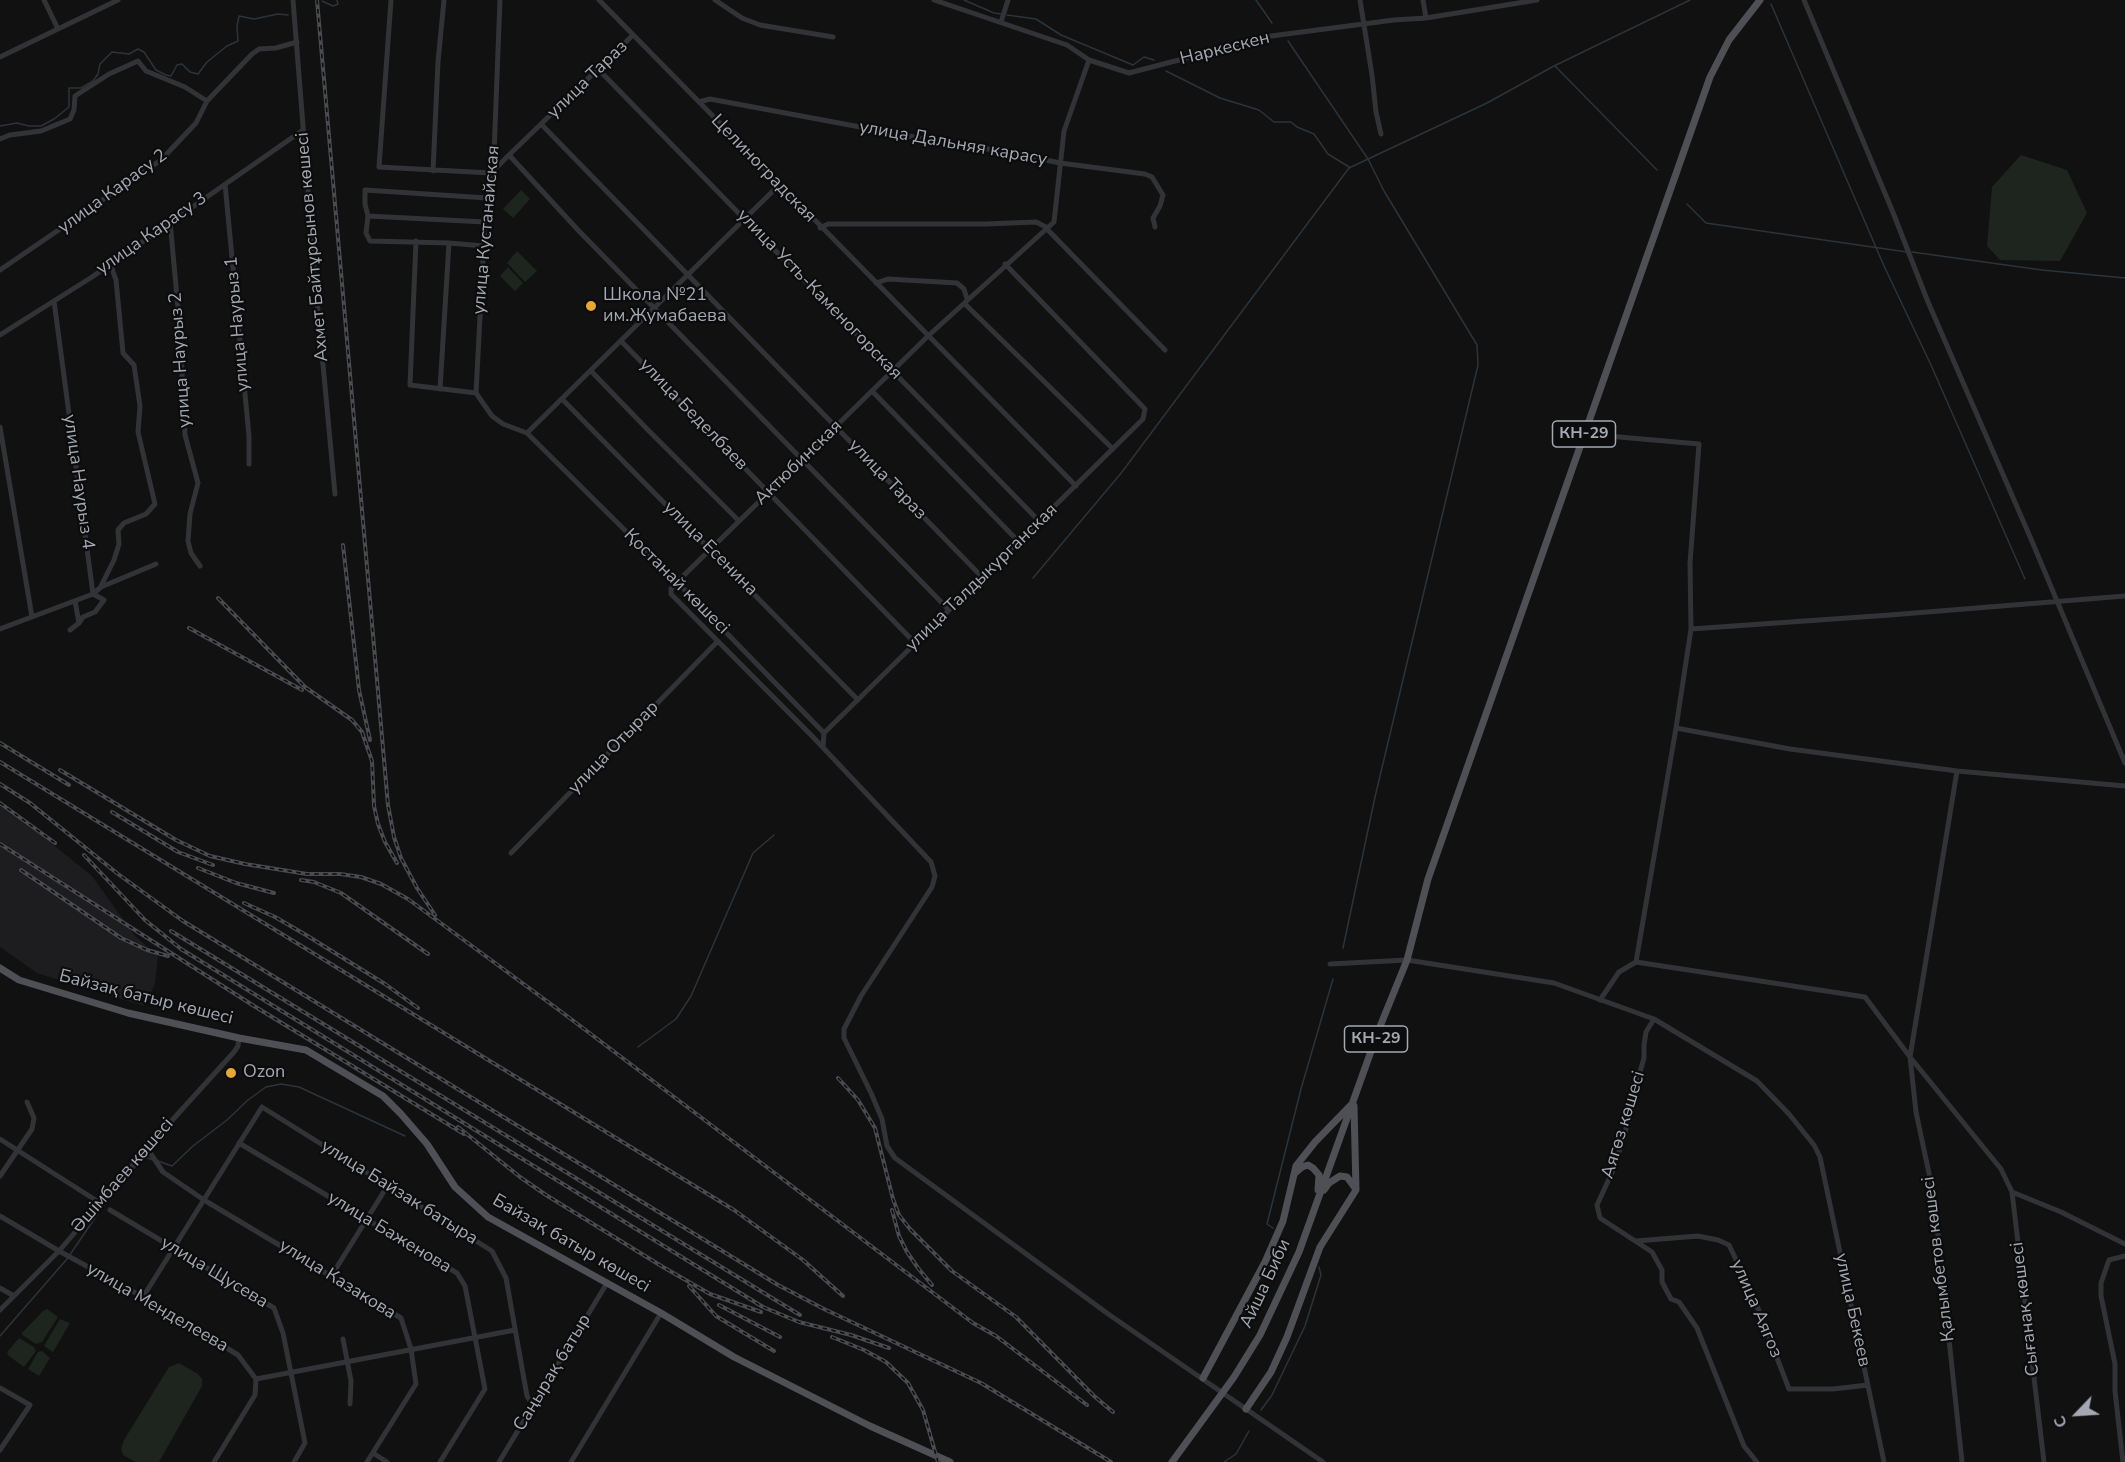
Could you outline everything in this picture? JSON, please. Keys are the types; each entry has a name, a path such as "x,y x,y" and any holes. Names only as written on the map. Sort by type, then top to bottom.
{"main road":[{"name":"КН-29","path":"1318,1198 1379,1029 1407,960 1428,879 1710,77 1729,40 1760,0"},
{"name":"Байзақ батыр көшесі","path":"0,968 19,980 128,1013 239,1038 306,1050 383,1096 427,1144 455,1187 488,1217 661,1313 734,1357 870,1426 950,1462"},
{"path":"1203,1378 1260,1272 1283,1221 1293,1175 1299,1162 1354,1102"},
{"path":"1246,1409 1271,1372 1287,1337 1320,1247 1356,1190 1354,1102"},
{"path":"1293,1175 1302,1167 1308,1166 1316,1170 1318,1198"},
{"path":"1318,1198 1329,1183 1340,1176 1347,1177 1356,1190"},
{"name":"Айша Биби","path":"1172,1462 1234,1377 1260,1335 1299,1252 1318,1198"}],"street":[{"path":"44,0 58,29"},
{"path":"0,57 118,0"},
{"name":"Ахмет Байтұрсынов көшесі","path":"293,0 335,494"},
{"path":"390,0 379,167 491,173"},
{"path":"433,171 438,62 444,0"},
{"name":"улица Кустанайская","path":"476,393 485,222 494,154 500,0"},
{"name":"Целиноградская","path":"599,0 820,228 1076,486"},
{"path":"715,0 742,18 760,25 834,37"},
{"name":"Наркескен","path":"934,0 1067,45 1089,60 1129,73 1271,36 1426,18 1537,0"},
{"path":"999,0 1007,3 1001,22"},
{"path":"1360,0 1381,134"},
{"path":"1423,0 1426,18"},
{"path":"1804,0 1905,245 2125,763"},
{"name":"улица Тараз","path":"491,173 633,35"},
{"name":"улица Карасу 2","path":"0,270 161,160 196,123 207,101 252,54 259,49 276,48 297,42"},
{"path":"1047,228 1054,222 1064,131 1089,60"},
{"path":"0,139 10,135 41,132 70,119 74,110 75,96 109,74 138,61 146,70 185,87 207,101"},
{"name":"улица Усть-Каменогорская","path":"599,70 1039,521"},
{"name":"улица Дальняя карасу","path":"699,102 710,99 961,146 999,150 1060,163 1152,177 1163,195 1153,218 1155,228"},
{"name":"улица Тараз","path":"542,125 982,577"},
{"name":"улица Карасу 3","path":"0,335 54,301 303,130"},
{"path":"509,155 578,230 949,610"},
{"name":"улица Наурыз 1","path":"225,184 249,436 249,464"},
{"path":"416,241 410,385 476,393 492,417 527,433 780,185"},
{"path":"484,246 416,241 370,241 366,233 368,216 364,204 365,190 487,198"},
{"path":"368,216 485,222"},
{"name":"улица Наурыз 2","path":"170,221 180,330 185,435 198,483 190,514 188,541 191,553 200,566"},
{"path":"820,228 828,224 1036,222 1047,228 1164,350"},
{"name":"Актюбинская","path":"717,642 673,598 670,589 928,336 1047,228"},
{"path":"440,388 450,243"},
{"path":"101,587 119,544 118,530 124,523 146,513 155,504 138,432 140,406 134,365 123,353 116,280 110,263"},
{"name":"улица Талдыкурганская","path":"824,733 1143,418 1145,409 1005,264"},
{"path":"876,283 888,279 957,283 964,289 966,302 1113,449"},
{"name":"улица Наурыз 4","path":"54,301 93,594"},
{"name":"улица Беделбаев","path":"621,341 915,643"},
{"path":"591,371 739,521"},
{"path":"872,391 1018,542"},
{"name":"улица Есенина","path":"562,399 858,700"},
{"path":"0,427 32,617"},
{"name":"Қостанай көшесі","path":"527,433 824,733"},
{"path":"1585,434 1700,444 1689,563 1690,629 1676,728 1636,962 1619,972 1600,1000"},
{"path":"0,629 93,594 101,587 156,564"},
{"path":"70,630 83,617 95,612 104,600 93,594"},
{"path":"1690,629 2057,603 2125,596"},
{"path":"75,601 79,623"},
{"path":"717,642 932,862 935,876 932,887 861,996 844,1029 844,1038 882,1119 887,1146 895,1158 1111,1316 1323,1462"},
{"name":"улица Отырар","path":"511,853 717,642"},
{"path":"1676,728 1790,749 1957,771 2125,786"},
{"path":"822,747 824,733"},
{"name":"Қалымбетов көшесі","path":"1957,771 1910,1057 1916,1112 1934,1197 1962,1462"},
{"path":"1329,964 1407,960 1554,983 1654,1019"},
{"name":"Сығанақ көшесі","path":"1636,962 1865,997 1910,1057 2001,1168 2012,1192 2044,1462"},
{"name":"улица Бекеев","path":"1654,1019 1757,1081 1789,1114 1814,1145 1820,1157 1884,1462"},
{"name":"Аягөз көшесі","path":"1654,1019 1646,1032 1644,1058 1636,1096 1614,1168 1597,1205 1600,1218 1652,1252 1662,1270 1662,1282 1671,1299 1679,1302 1697,1328 1744,1446 1757,1462"},
{"name":"Әшімбаев көшесі","path":"0,1310 58,1251 234,1052 239,1038"},
{"path":"0,1176 32,1129 34,1118 27,1102"},
{"name":"улица Байзак батыра","path":"239,1143 262,1107 492,1251 506,1278 528,1396 533,1405"},
{"path":"0,1139 100,1203"},
{"path":"143,1297 239,1143"},
{"name":"улица Баженова","path":"239,1143 457,1273 465,1286 485,1389 440,1462"},
{"name":"улица Казакова","path":"147,1148 163,1172 204,1200 401,1318 411,1349 416,1384 367,1462"},
{"path":"332,1275 388,1185"},
{"path":"2012,1192 2061,1212 2125,1244"},
{"name":"улица Щусева","path":"110,1210 274,1308 283,1333 289,1372 306,1443 294,1462"},
{"name":"улица Менделеева","path":"0,1216 58,1251 143,1297 238,1355 256,1379"},
{"name":"улица Аягоз","path":"1634,1241 1698,1236 1718,1240 1728,1245 1756,1302 1789,1389 1833,1389 1868,1385"},
{"path":"2123,1462 2115,1391 2115,1364 2101,1283 2109,1260 2125,1256"},
{"name":"Саңырақ батыр","path":"499,1462 607,1283"},
{"path":"0,1288 14,1296"},
{"path":"571,1462 661,1313"},
{"path":"214,1462 255,1395 256,1379 346,1360 515,1330"},
{"path":"343,1339 351,1381 350,1404"},
{"path":"0,1388 30,1405 0,1450"},
{"path":"373,1453 387,1462"}],"shaded area":[{"path":"2021,155 2067,170 2087,213 2060,261 2000,260 1987,246 1992,187"},
{"path":"521,190 530,199 513,218 503,209"},
{"path":"517,251 537,271 525,282 507,263"},
{"path":"508,267 523,283 515,291 500,276"},
{"path":"0,802 92,876 135,936 158,956 155,984 144,1006 37,973 0,947"},
{"path":"47,1309 58,1317 42,1342 36,1344 21,1334"},
{"path":"60,1319 70,1323 53,1352 44,1346"},
{"path":"19,1338 34,1347 36,1351 24,1367 7,1352"},
{"path":"42,1351 50,1358 39,1376 28,1369 38,1352"},
{"path":"179,1363 198,1374 202,1379 202,1386 159,1462 136,1462 123,1455 121,1449 124,1440 169,1367"}],"waterway":[{"path":"322,1 333,6 338,4 337,0"},
{"path":"964,0 994,13 1002,14"},
{"path":"1256,0 1272,23"},
{"path":"1033,578 1122,472 1349,168 1487,103 1554,66 1690,0"},
{"path":"1771,4 1884,266 1931,365 2025,579"},
{"path":"0,126 17,123 41,126 54,119 69,107 69,88 81,88 93,81 98,74 100,64 112,52 129,54 138,49 144,52 156,70 166,75 171,76 177,65 182,64 190,72 198,74 207,62 227,46 238,41 239,16 254,19 278,14 288,15"},
{"path":"1007,15 1036,19 1061,35 1133,65 1144,57 1154,60"},
{"path":"1288,41 1368,159 1384,191 1477,345 1478,365 1375,797 1343,948"},
{"path":"1555,66 1657,170"},
{"path":"1166,71 1220,98 1259,110 1274,122 1291,122 1314,134 1328,154 1349,167"},
{"path":"1687,204 1706,223 1907,252"},
{"path":"1912,252 2042,270 2125,278"},
{"path":"638,1047 676,1019 691,996 753,853 774,835"},
{"path":"1273,1228 1267,1224 1301,1089 1333,979"},
{"path":"158,1161 172,1166 248,1100 266,1087 281,1084 299,1087 405,1136"},
{"path":"133,1169 145,1157 153,1160"},
{"path":"0,1336 67,1259 114,1190"},
{"path":"1261,1410 1272,1395 1305,1326 1321,1275 1319,1267"},
{"path":"1224,1462 1236,1454 1249,1431"}],"railway":[{"path":"317,0 388,805 401,858 435,915"},
{"path":"343,545 359,690 370,740"},
{"path":"218,598 305,687 352,720 362,732 372,761 374,806 378,824 397,863"},
{"path":"189,628 302,690"},
{"path":"0,743 69,785"},
{"path":"0,762 734,1210 803,1260 843,1296"},
{"path":"60,770 176,840 210,856 307,874 340,874 361,877 381,884 408,899 563,1013 973,1323 996,1336 1087,1405"},
{"path":"0,784 30,803 118,874 183,921 778,1285 981,1383 1111,1462"},
{"path":"0,803 55,843"},
{"path":"112,812 178,852 213,865"},
{"path":"0,844 254,1006 464,1134"},
{"path":"84,855 145,920 181,949 763,1307 799,1322 851,1335 889,1348"},
{"path":"198,868 236,883 274,893"},
{"path":"21,870 121,938 147,950 168,956"},
{"path":"301,880 314,882 341,893 428,954"},
{"path":"244,903 306,935 385,984 418,1008"},
{"path":"171,931 800,1315"},
{"path":"838,1078 858,1100 875,1128 893,1199 899,1215 910,1229 952,1271 1016,1317 1094,1396 1113,1412"},
{"path":"458,1127 546,1195 663,1267 710,1294 761,1312"},
{"path":"892,1210 899,1236 907,1252 932,1285"},
{"path":"689,1286 716,1316 774,1351"},
{"path":"719,1305 780,1337"},
{"path":"832,1337 886,1362 908,1383 923,1410 938,1462"}],"place":[{"name":"Школа №21 им.Жумабаева","path":"591,306"},
{"name":"Ozon","path":"231,1073"}]}
